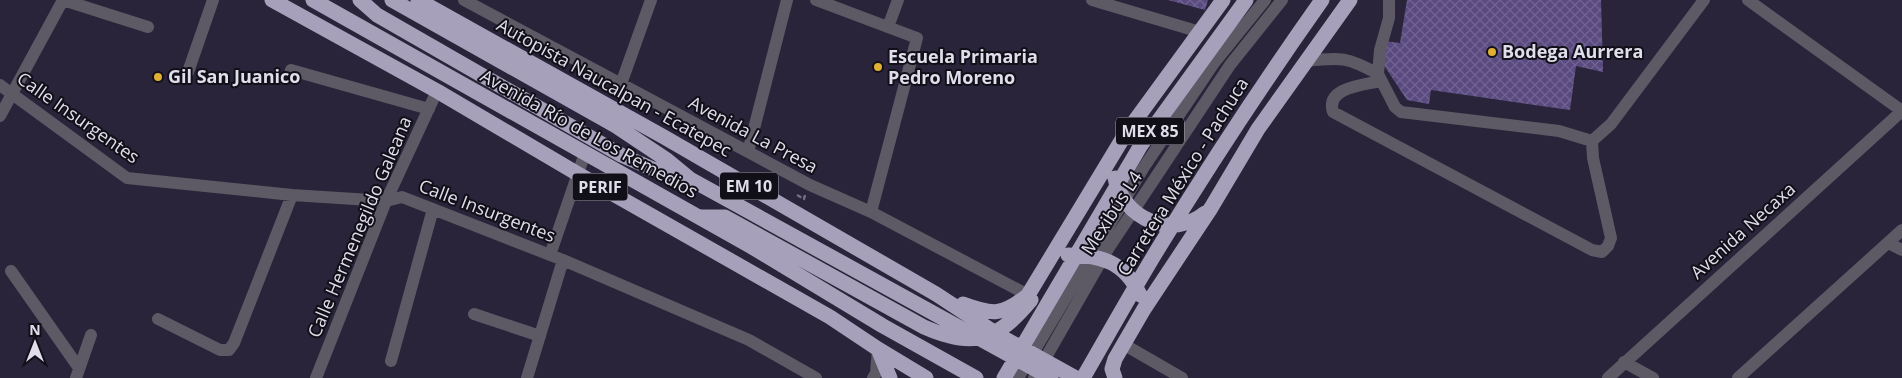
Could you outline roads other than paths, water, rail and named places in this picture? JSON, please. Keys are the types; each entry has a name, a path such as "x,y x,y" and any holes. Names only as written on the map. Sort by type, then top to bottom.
{"highway":[{"name":"Avenida Río de Los Remedios","path":"272,0 437,91 578,174 830,317 926,378"},
{"name":"Avenida Río de Los Remedios","path":"313,0 699,217 883,326 976,378"},
{"name":"Autopista Naucalpan - Ecatepec","path":"360,0 377,15 620,155 662,172 690,179"},
{"name":"Autopista Naucalpan - Ecatepec","path":"392,0 616,126 667,160 690,179 1051,378"},
{"name":"Autopista Naucalpan - Ecatepec","path":"418,0 657,133 936,294 1000,336 1076,378"},
{"path":"936,294 985,312 1003,311 1015,306 1028,295 1126,133 1223,0"},
{"name":"MEX 85","path":"1004,378 1140,145 1246,0"},
{"name":"Carretera México - Pachuca","path":"1083,378 1161,244 1205,174 1322,0"},
{"path":"1115,378 1112,369 1123,344 1144,309 1210,208 1258,129 1350,0"},
{"path":"1116,152 1114,174 1120,195 1130,208 1142,218 1157,224 1173,225 1194,220 1210,208"},
{"path":"699,217 725,217 924,327 942,335 956,338 970,340 983,338 1002,330 1012,323 1040,290 1067,271"},
{"path":"1050,258 1081,255 1098,257 1113,262 1129,277 1139,293 1144,309"},
{"path":"878,349 890,378"}],"street":[{"path":"0,116 63,0 148,27"},
{"path":"188,72 213,0"},
{"name":"Avenida La Presa","path":"464,0 810,185 870,212 1028,295"},
{"path":"621,84 651,0"},
{"path":"748,152 787,0"},
{"path":"816,0 917,38 870,212"},
{"path":"888,26 898,0"},
{"path":"1092,0 1117,3 1200,32"},
{"name":"Mexibús L4","path":"1018,378 1144,167 1214,63 1265,0"},
{"name":"Mexibús L4","path":"1034,378 1108,249 1230,65 1282,0"},
{"path":"1389,0 1389,18 1380,50 1380,77 1395,107 1401,112 1559,131 1592,141"},
{"path":"1592,141 1611,124 1704,0"},
{"path":"1748,0 1902,111"},
{"path":"1307,61 1336,58 1358,62 1380,77"},
{"path":"291,70 429,109"},
{"path":"1380,77 1341,91 1334,98 1331,106 1333,112 1592,250 1602,252 1608,246 1611,238 1593,158 1592,141"},
{"name":"Calle Insurgentes","path":"0,85 127,178 292,195 386,201 402,197 563,260 749,340 816,378"},
{"name":"Calle Hermenegildo Galeana","path":"316,378 386,201 437,91"},
{"name":"Avenida Necaxa","path":"1608,378 1902,111"},
{"path":"550,255 585,153"},
{"path":"158,319 220,350 229,350 234,343 292,195"},
{"path":"391,361 433,208"},
{"path":"1738,378 1902,230"},
{"path":"1888,242 1902,250"},
{"path":"527,378 563,260"},
{"path":"11,271 78,373"},
{"path":"474,314 540,336"},
{"path":"78,373 91,335"},
{"path":"1123,344 1182,378"},
{"path":"873,378 876,373 878,349"},
{"path":"1624,362 1653,378"}],"place":[{"name":"Bodega Aurrera","path":"1492,52"},
{"name":"Escuela Primaria Pedro Moreno","path":"878,67"},
{"name":"Gil San Juanico","path":"158,77"}]}
